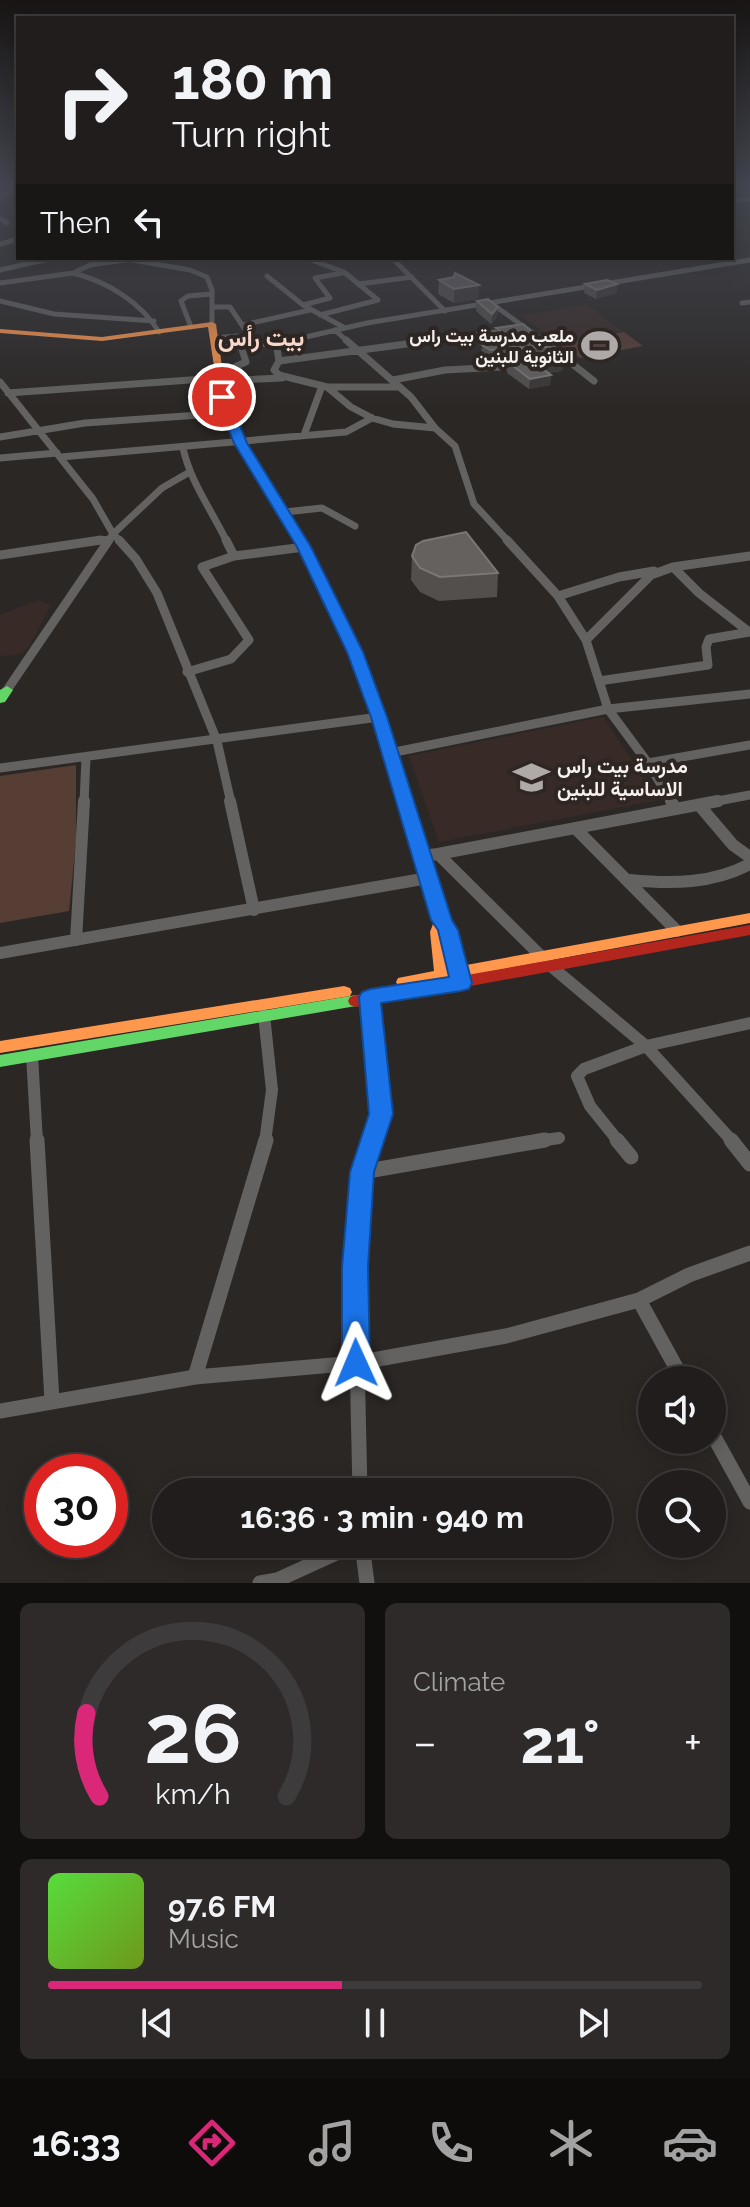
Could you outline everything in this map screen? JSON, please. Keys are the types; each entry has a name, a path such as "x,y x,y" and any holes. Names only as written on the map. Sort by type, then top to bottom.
{"street":[{"path":"0,270 40,261"},
{"path":"0,283 73,273 90,265 111,261"},
{"path":"139,261 207,277 212,294 218,378 228,413 241,443 304,547 355,652 379,717 442,920 448,930 460,979"},
{"path":"314,261 344,272 377,301 320,315"},
{"path":"394,261 445,311"},
{"path":"0,301 54,314 191,327 241,345 276,342 749,261"},
{"path":"303,305 330,298 315,278 344,272"},
{"path":"73,273 104,282 156,326"},
{"path":"267,276 340,329 424,410 435,428 450,440 459,454 468,491 483,517 558,596 586,640 608,709 648,763 676,809"},
{"path":"359,284 412,277"},
{"path":"191,327 181,301 188,296 212,294"},
{"path":"491,303 594,381"},
{"path":"213,307 230,307 243,325 244,333 214,337"},
{"path":"243,325 310,310"},
{"path":"0,331 91,339 156,326"},
{"path":"279,361 527,328"},
{"path":"218,378 245,364 238,336"},
{"path":"276,342 279,361 274,370 284,378"},
{"path":"542,365 571,362"},
{"path":"8,393 218,378 284,378 325,386 396,384 445,370 527,366"},
{"path":"0,382 103,513 111,537 147,575 172,628 217,741 254,910"},
{"path":"325,386 351,407 372,418 393,424 435,428"},
{"path":"304,435 325,386"},
{"path":"0,437 123,417 228,413"},
{"path":"0,458 183,448 348,432 372,418"},
{"path":"183,448 188,473 198,484 234,556"},
{"path":"2,693 111,537 152,496 176,477 188,473"},
{"path":"285,512 322,508 355,526"},
{"path":"0,555 111,537"},
{"path":"187,672 233,658 246,648 249,640 246,631 208,581 202,567 234,556 304,547"},
{"path":"558,596 619,577 750,556"},
{"path":"668,568 750,632"},
{"path":"586,640 636,588 651,575 668,568"},
{"path":"599,681 708,665 706,641 750,632"},
{"path":"390,753 608,709 750,694"},
{"path":"0,768 379,717"},
{"path":"648,763 750,745"},
{"path":"76,940 86,758"},
{"path":"421,856 750,795"},
{"path":"699,805 733,845 750,857"},
{"path":"575,828 630,880 677,931"},
{"path":"438,854 547,962 646,1046 718,1124 750,1164"},
{"path":"630,880 671,884 693,882 750,864"},
{"path":"0,953 428,878"},
{"path":"547,962 677,931 750,918"},
{"path":"442,920 438,932 443,981"},
{"path":"0,1047 460,979 750,930"},
{"path":"0,1061 370,997 443,981"},
{"path":"360,1478 355,1267 362,1172 381,1114 370,997"},
{"path":"195,1377 203,1338 256,1176 272,1099 264,1015"},
{"path":"631,1157 583,1096 576,1085 577,1076 584,1069 646,1046 750,1023"},
{"path":"32,1055 52,1401"},
{"path":"362,1172 559,1138"},
{"path":"0,1411 195,1377 356,1363 506,1336 639,1300 689,1275 750,1253"},
{"path":"639,1300 675,1366"},
{"path":"724,1454 750,1502"},
{"path":"260,1583 277,1580 325,1558"},
{"path":"364,1558 367,1583"}],"shaded area":[{"path":"586,304 622,331 558,341 520,316"},
{"name":"ملعب مدرسة بيت راس الثانوية للبنين","path":"624,332 643,346 580,358 557,343"},
{"path":"39,600 51,605 29,646 21,654 0,656 0,615"},
{"name":"مدرسة بيت راس الاساسية للبنين","path":"603,717 659,800 439,842 409,756"},
{"path":"76,765 76,841 69,911 0,923 0,776"}],"building":[{"path":"455,273 479,285 454,289 439,280 454,277"},
{"path":"607,280 617,284 597,290 585,284"},
{"path":"488,299 498,307 492,314 477,301"},
{"path":"523,324 550,347 490,350 482,345 513,341 496,328"},
{"path":"563,361 536,364 551,375 530,379 508,362"},
{"path":"466,532 498,573 440,577 420,568 412,556 416,545 423,541"}],"traffic: fast":[{"path":"0,699 7,690"},
{"path":"0,1061 356,1001"}],"traffic: slow":[{"path":"0,331 102,339 212,324 220,381 236,432 313,564 366,682"},
{"path":"404,982 750,918"},
{"path":"442,920 438,932 443,983"},
{"path":"0,1047 344,992"}],"traffic: jam":[{"path":"366,682 442,920 448,930 461,983"},
{"path":"356,1001 750,930"}],"place":[{"name":"ملعب مدرسة بيت راس الثانوية للبنين","path":"600,345"},
{"name":"مدرسة بيت راس الاساسية للبنين","path":"531,778"}],"district":[{"name":"بيت رأس","path":"261,337"}],"route":[{"path":"222,397 241,443 285,512 355,652 379,717 442,920 448,930 461,983 370,997 382,1095 376,1135 362,1172 355,1267 356,1363"}]}
